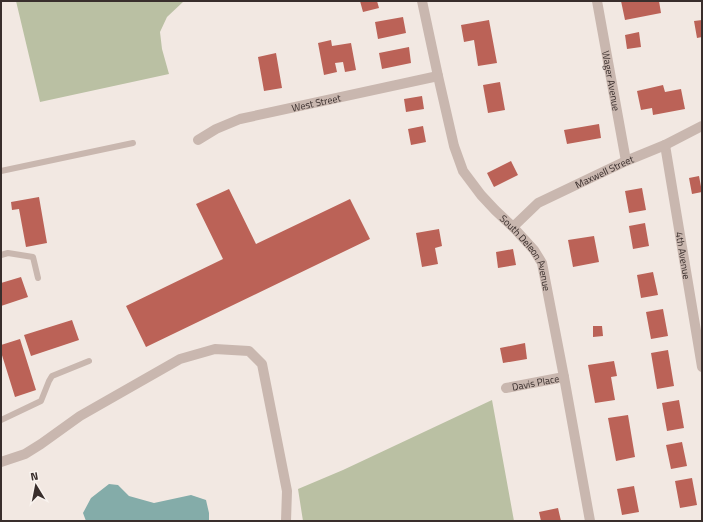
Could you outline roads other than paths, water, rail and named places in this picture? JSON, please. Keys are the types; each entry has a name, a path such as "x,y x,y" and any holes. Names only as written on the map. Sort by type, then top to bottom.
{"street":[{"name":"South Deleon Avenue","path":"422,1 454,146 464,171 481,195 534,250 542,264 590,521"},
{"name":"Wager Avenue","path":"597,1 626,161"},
{"name":"West Street","path":"198,140 216,129 240,119 438,76"},
{"name":"Maxwell Street","path":"513,227 538,202 626,161 665,145 702,126"},
{"name":"4th Avenue","path":"665,145 702,366"},
{"path":"1,462 25,454 80,416 180,359 215,349 249,351 262,364 287,491 286,521"},
{"name":"Davis Place","path":"506,388 564,376"}],"lane":[{"path":"1,171 132,143"},
{"path":"1,255 8,253 33,257 38,278"},
{"path":"1,420 41,401 52,376 88,361"}],"water":[{"path":"109,484 118,485 129,496 154,503 191,495 206,500 209,521 86,521 83,513 91,498"}]}
